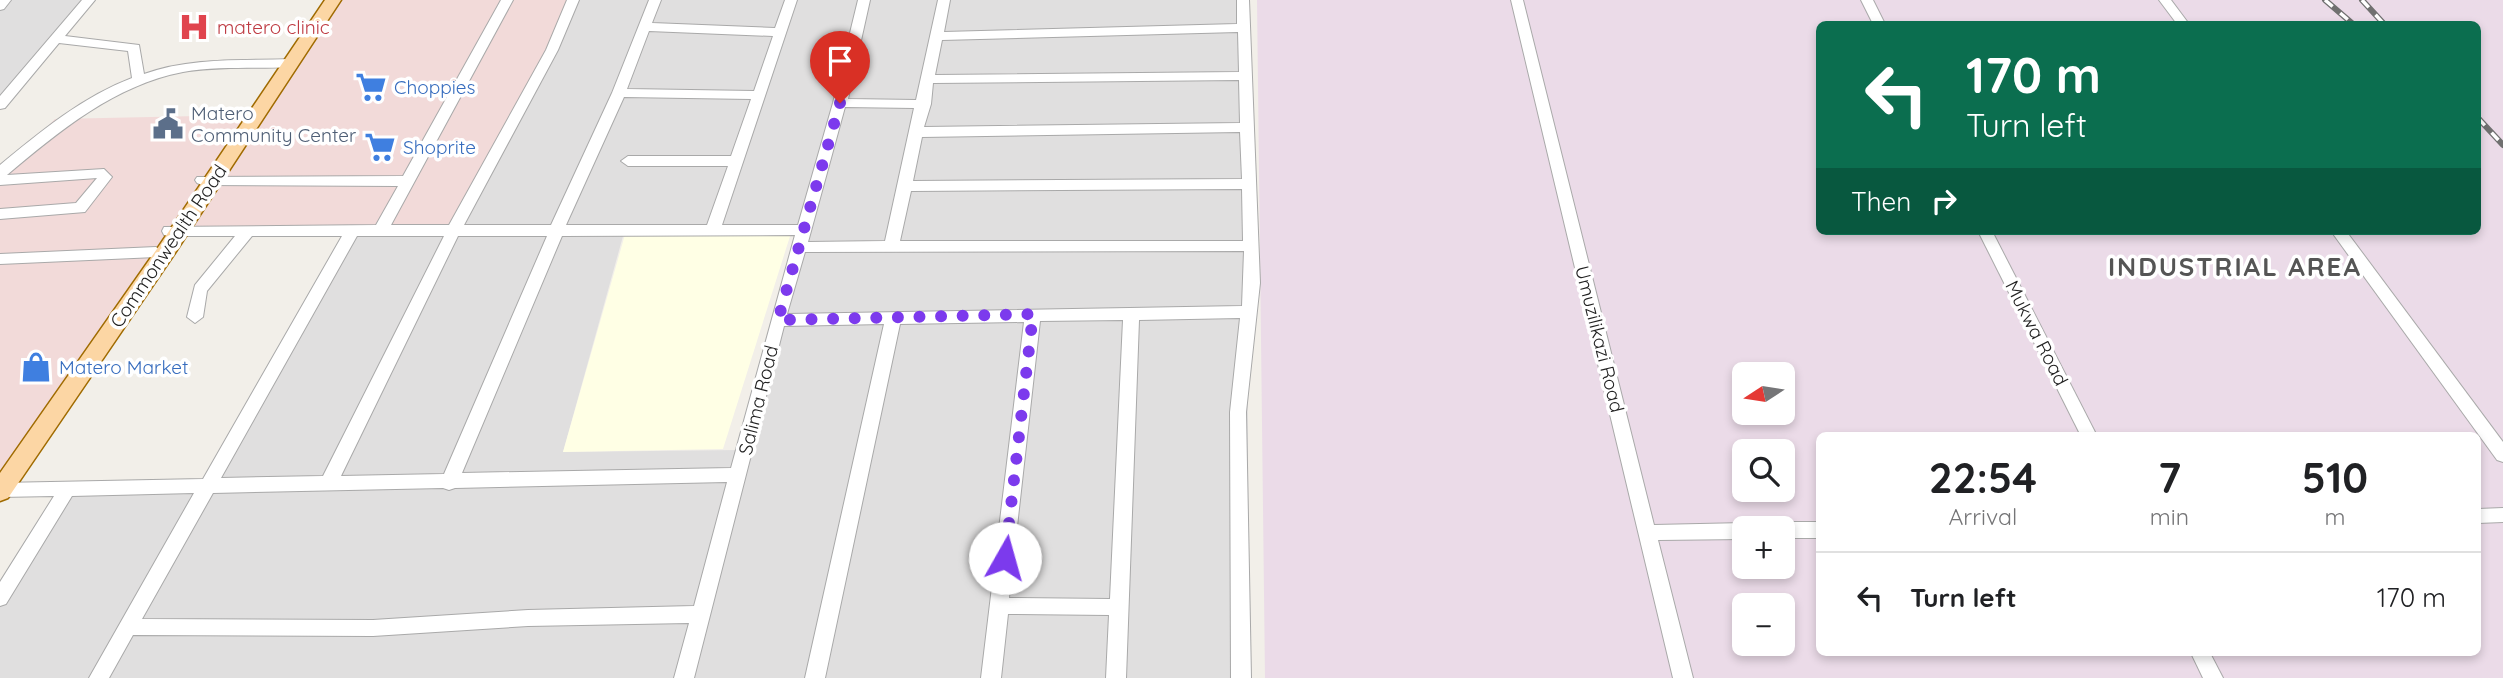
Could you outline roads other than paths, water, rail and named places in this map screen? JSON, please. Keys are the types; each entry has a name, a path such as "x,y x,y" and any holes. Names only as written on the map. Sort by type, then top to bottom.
{"main road":[{"name":"Commonwealth Road","path":"0,491 286,63 324,0"},
{"name":"Commonwealth Road","path":"286,63 333,0"},
{"name":"Commonwealth Road","path":"0,473 156,252 175,231"}],"street":[{"path":"0,6 5,0"},
{"path":"0,105 89,0"},
{"path":"382,230 507,0"},
{"path":"328,484 454,230 552,50 573,0"},
{"path":"449,483 556,229 619,93 656,0"},
{"path":"713,230 791,0"},
{"name":"Salima Road","path":"684,678 778,320 840,103 864,0"},
{"path":"892,245 944,0"},
{"path":"1241,678 1238,412 1250,312 1252,246 1249,127 1243,76 1243,0"},
{"name":"Umuzilikazi Road","path":"1517,0 1683,678"},
{"path":"1867,0 1878,21"},
{"path":"2165,0 2181,21"},
{"path":"645,27 780,32"},
{"path":"936,36 1242,28"},
{"path":"57,39 134,48 139,82"},
{"path":"0,173 57,125 139,82 185,68 286,63"},
{"path":"926,79 1243,76"},
{"path":"619,93 760,95"},
{"path":"840,103 924,104"},
{"path":"918,132 1249,127"},
{"path":"628,161 737,161"},
{"path":"0,180 99,173 105,177 80,208 0,214"},
{"path":"208,180 407,181"},
{"path":"904,186 1250,184"},
{"path":"175,231 803,230"},
{"path":"195,317 200,289 248,231"},
{"path":"99,678 352,231"},
{"name":"Mukwa Road","path":"1987,235 2088,432"},
{"path":"2341,235 2503,455"},
{"path":"799,247 1252,246"},
{"path":"0,259 156,252"},
{"path":"778,320 1250,312"},
{"path":"1116,678 1131,313"},
{"path":"991,678 1033,314"},
{"path":"815,678 892,318"},
{"path":"0,491 739,475"},
{"path":"0,598 68,488"},
{"path":"2481,516 2503,516"},
{"path":"1795,530 1816,530"},
{"path":"1648,533 1732,531"},
{"path":"1000,606 1117,607"},
{"path":"128,627 373,628 528,618 701,614"},
{"path":"2202,656 2213,678"}],"railway":[{"path":"2325,0 2350,21"},
{"path":"2362,0 2381,21"},
{"path":"2481,121 2503,145"}],"place":[{"name":"matero clinic","path":"194,27"},
{"name":"Choppies","path":"371,87"},
{"name":"Matero Community Center","path":"168,124"},
{"name":"Shoprite","path":"380,147"},
{"name":"Matero Market","path":"36,367"}],"district":[{"name":"INDUSTRIAL AREA","path":"2235,266"}]}
